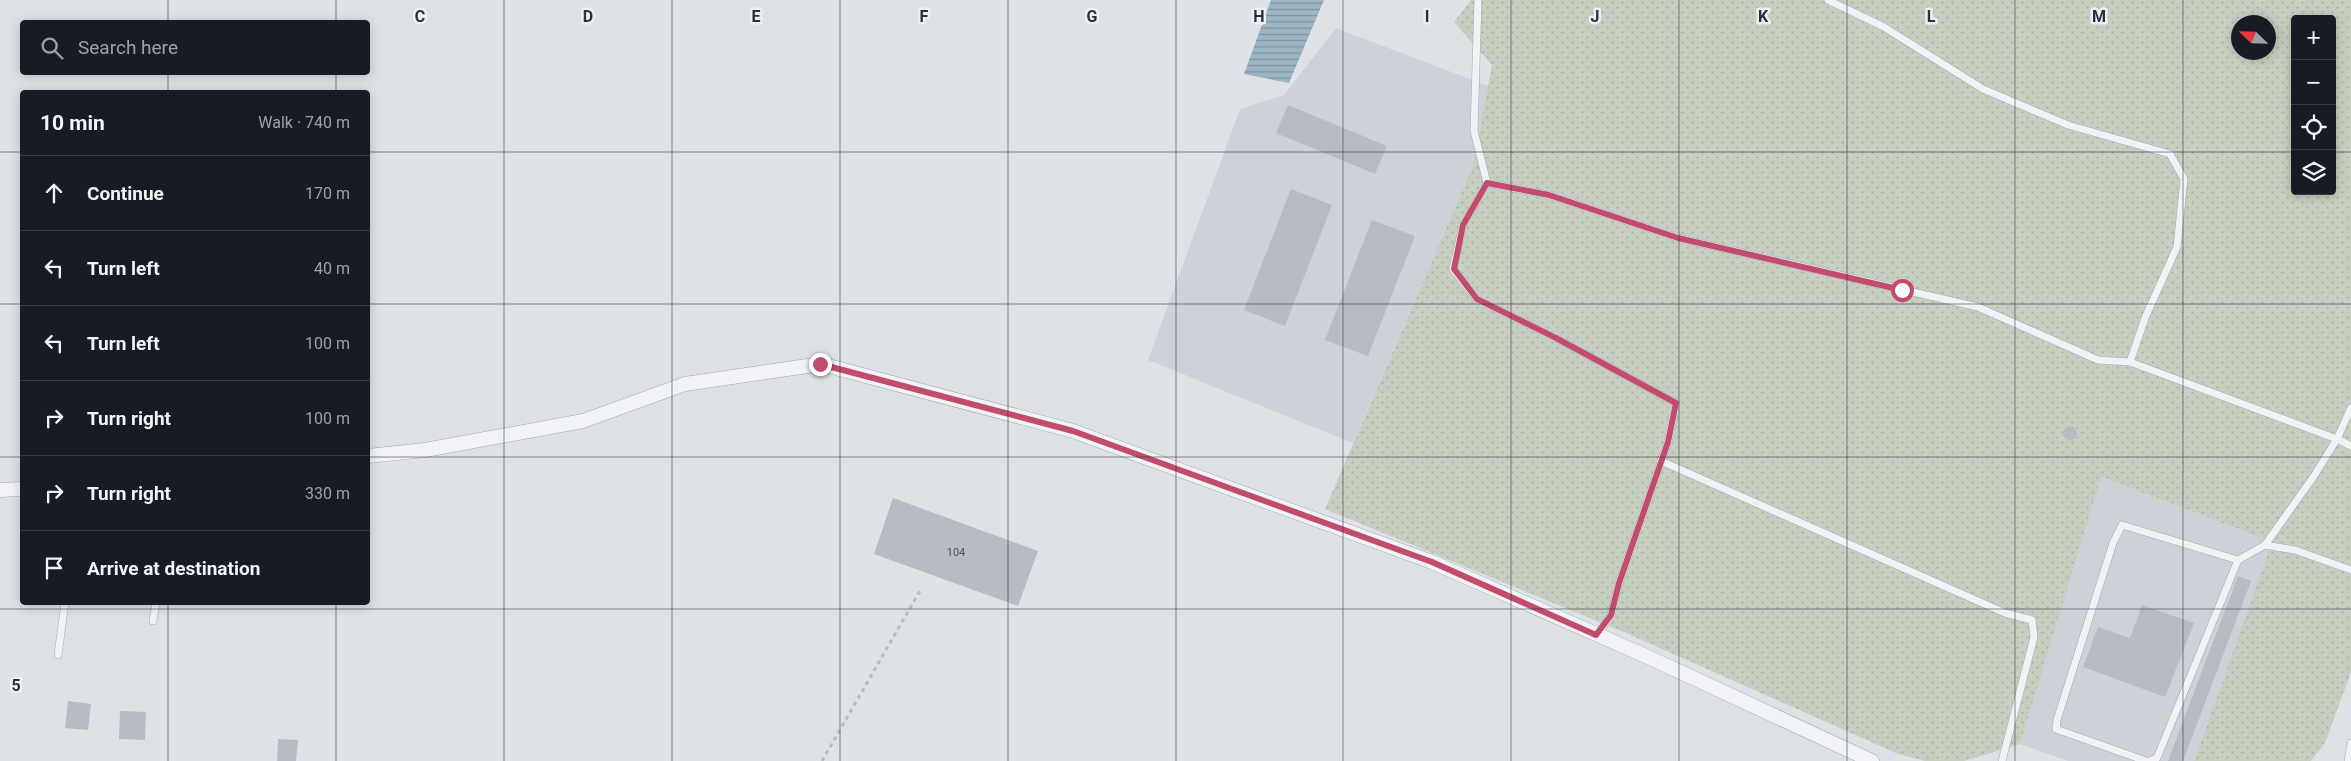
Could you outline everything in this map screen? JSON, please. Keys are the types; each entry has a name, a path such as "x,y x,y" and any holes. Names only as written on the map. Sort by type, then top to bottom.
{"street":[{"path":"370,456 425,450 583,421 685,384 820,364 1073,431 1432,562 1872,761"},
{"path":"0,490 20,489"}],"lane":[{"path":"1478,0 1474,131 1487,183 1463,225 1454,269 1477,299 1556,338 1676,403 1668,442 1619,583 1611,615 1596,635"},
{"path":"1828,0 1884,27 1983,89 2068,125 2170,154 2184,179 2177,247 2145,318 2130,362"},
{"path":"1487,183 1549,195 1678,238 1978,307 2098,360 2130,362 2337,439 2351,446"},
{"path":"2238,560 2122,525 2113,543 2057,720 2056,730 2148,761 2157,758 2238,560 2265,545 2314,476 2337,439 2351,408"},
{"path":"1661,461 2004,613 2032,620 2034,637 2002,761"},
{"path":"2265,545 2295,550 2351,570"},
{"path":"58,655 65,605"},
{"path":"153,621 156,605"},
{"path":"2348,761 2351,743"}],"path":[{"path":"822,761 921,589"}],"shaded area":[{"path":"1336,28 1488,86 1473,166 1353,443 1148,360 1240,109 1284,95"},
{"path":"2100,477 2272,542 2194,761 2068,761 2020,744"}],"green space":[{"path":"1471,0 2351,0 2351,672 2325,743 2311,761 2194,761 2272,542 2101,477 2020,744 1964,761 1925,761 1898,754 1626,633 1325,509 1473,166 1492,65 1454,22"}],"water":[{"path":"1271,0 1324,0 1289,83 1244,74"}],"building":[{"path":"1288,105 1387,146 1375,174 1276,133"},
{"path":"1291,189 1332,205 1285,326 1244,310"},
{"path":"1372,220 1415,236 1368,356 1325,340"},
{"path":"2067,426 2073,426 2077,433 2073,440 2067,440 2063,436 2063,430"},
{"path":"893,498 1038,551 1018,606 874,554"},
{"path":"2238,576 2251,581 2183,761 2168,761"},
{"path":"2142,605 2194,623 2165,697 2083,667 2098,627 2130,638"},
{"path":"68,701 91,704 88,730 65,728"},
{"path":"120,711 146,712 145,740 119,739"},
{"path":"278,739 298,740 296,761 277,761"}],"route":[{"path":"820,364 1073,431 1432,562 1596,635 1611,615 1619,583 1668,442 1676,403 1556,338 1477,299 1454,269 1463,225 1487,183 1549,195 1620,217 1678,238 1902,290"}]}
